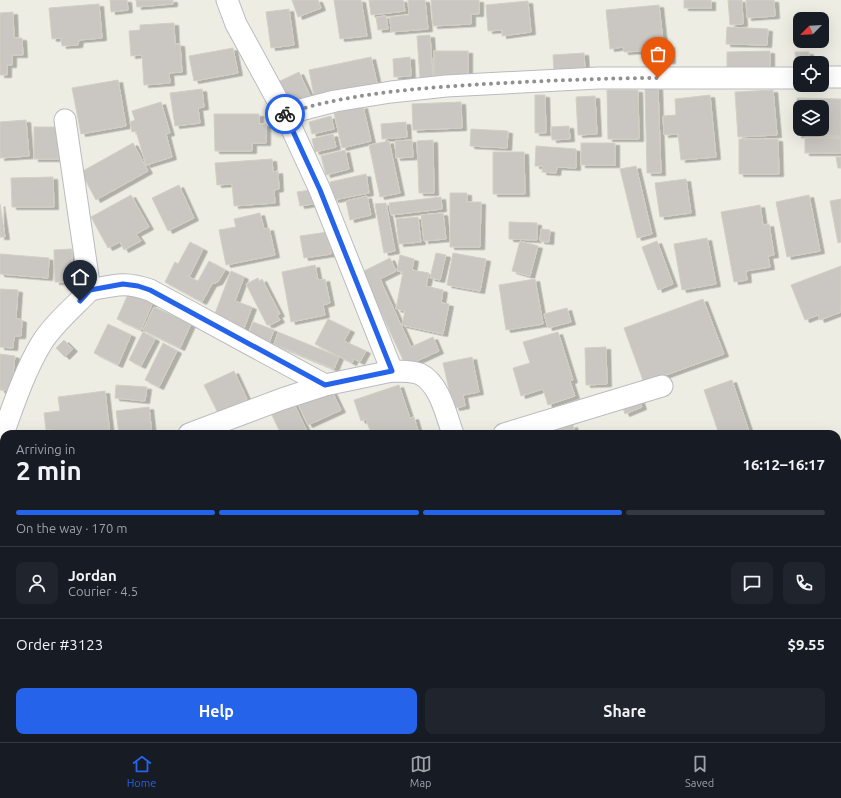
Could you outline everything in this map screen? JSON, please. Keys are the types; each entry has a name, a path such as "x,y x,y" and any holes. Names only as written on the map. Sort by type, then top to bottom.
{"street":[{"path":"227,0 236,24 285,114 320,190 392,371"},
{"path":"829,77 841,77"},
{"path":"285,114 335,101 391,92 446,86 598,78 793,78"},
{"path":"65,120 90,290"},
{"path":"5,430 27,371 41,343 58,322 90,290 123,284 138,286 150,290 325,385"},
{"path":"200,430 282,399 325,385 392,371 419,374 428,380 436,390 451,430"},
{"path":"517,430 662,386"}],"building":[{"path":"110,0 127,0 128,10 111,12"},
{"path":"136,0 173,0 173,4 137,7"},
{"path":"292,0 318,0 321,8 298,17"},
{"path":"334,0 361,0 367,36 340,39"},
{"path":"369,0 403,0 405,11 371,15"},
{"path":"408,0 425,0 428,29 391,32 390,17 409,15"},
{"path":"431,0 479,0 479,14 471,14 471,24 433,26"},
{"path":"684,0 711,0 711,8 684,8"},
{"path":"728,0 742,0 743,24 730,25"},
{"path":"746,0 774,0 775,16 747,18"},
{"path":"528,1 531,32 502,36 502,30 488,31 486,5"},
{"path":"99,4 102,38 79,40 78,45 62,46 61,38 52,39 49,8"},
{"path":"659,5 663,42 655,43 655,46 641,47 642,51 624,52 623,47 610,49 606,10"},
{"path":"289,9 294,45 271,48 266,12"},
{"path":"13,12 14,38 22,38 23,55 12,55 12,65 7,65 7,75 0,75 0,13"},
{"path":"386,16 388,29 378,30 376,17"},
{"path":"174,23 175,44 180,44 182,72 169,73 170,83 144,85 142,55 131,56 129,31 140,30 140,25"},
{"path":"727,27 768,29 767,45 726,44"},
{"path":"430,35 433,78 420,78 417,36"},
{"path":"670,45 671,61 648,62 647,49 657,49 657,46"},
{"path":"233,48 238,73 194,81 189,56"},
{"path":"434,51 468,51 468,75 434,75"},
{"path":"770,51 770,71 727,71 727,52"},
{"path":"795,52 809,52 809,56 795,56"},
{"path":"584,53 585,69 554,72 553,55"},
{"path":"371,57 377,83 314,96 309,70"},
{"path":"410,57 411,76 394,77 393,59"},
{"path":"299,72 311,98 289,108 278,82"},
{"path":"118,80 126,126 81,134 72,88"},
{"path":"658,87 661,173 647,173 645,88"},
{"path":"202,89 204,107 198,108 200,123 175,126 170,93"},
{"path":"607,90 638,90 639,139 608,139"},
{"path":"773,90 777,135 738,137 735,92"},
{"path":"535,95 545,95 546,133 535,133"},
{"path":"710,95 716,157 681,160 678,134 664,135 663,116 676,115 675,99"},
{"path":"595,96 597,134 578,135 576,97"},
{"path":"797,98 841,99 841,136 829,136 829,100 797,100"},
{"path":"161,102 170,133 166,134 172,157 146,165 136,131 132,132 130,122 135,120 132,111"},
{"path":"461,102 462,128 413,130 412,104"},
{"path":"363,106 371,141 342,148 334,113"},
{"path":"214,114 259,114 259,124 266,124 266,143 252,143 252,151 215,151"},
{"path":"331,116 334,129 312,134 309,122"},
{"path":"26,120 29,156 0,158 0,122"},
{"path":"406,122 407,137 382,139 381,124"},
{"path":"569,126 570,139 552,140 551,127"},
{"path":"34,127 59,127 59,159 34,159"},
{"path":"471,129 508,131 507,148 470,146"},
{"path":"333,134 336,147 315,152 312,139"},
{"path":"805,138 841,138 841,153 805,153"},
{"path":"739,139 778,139 779,174 739,174"},
{"path":"412,140 413,157 396,158 395,141"},
{"path":"433,140 434,193 419,193 417,141"},
{"path":"389,141 400,193 380,197 369,145"},
{"path":"133,143 148,171 96,200 81,172"},
{"path":"581,143 615,143 615,165 581,165"},
{"path":"536,146 576,149 576,168 557,167 556,173 542,172 543,166 535,166"},
{"path":"345,150 349,169 326,175 321,156"},
{"path":"493,152 524,152 525,194 493,194"},
{"path":"836,157 841,157 841,168 838,168"},
{"path":"272,159 273,172 278,171 279,189 274,190 275,203 234,206 232,184 217,185 215,163"},
{"path":"636,166 652,234 637,238 620,169"},
{"path":"366,174 369,193 334,200 330,182"},
{"path":"53,177 54,207 12,207 11,178"},
{"path":"686,179 691,213 660,217 655,183"},
{"path":"179,185 194,218 168,231 152,198"},
{"path":"316,189 319,203 300,206 297,192"},
{"path":"450,193 467,193 467,202 481,202 480,247 450,247"},
{"path":"131,195 149,227 136,234 141,241 124,250 120,242 108,248 91,217"},
{"path":"809,195 820,251 787,257 776,202"},
{"path":"367,196 371,215 350,220 346,201"},
{"path":"441,197 442,209 391,215 389,203"},
{"path":"841,199 841,242 838,243 830,201"},
{"path":"386,203 395,251 384,253 375,204"},
{"path":"0,204 5,237 0,237"},
{"path":"760,205 763,225 769,224 774,255 768,256 770,267 746,271 747,280 734,282 721,212"},
{"path":"260,213 264,229 269,228 275,255 226,265 219,230 236,227 234,219"},
{"path":"443,213 446,239 424,241 421,215"},
{"path":"418,217 421,242 399,244 396,219"},
{"path":"509,222 537,223 537,240 509,239"},
{"path":"541,229 550,230 549,242 540,241"},
{"path":"328,232 331,254 304,258 300,236"},
{"path":"707,238 716,284 682,290 674,244"},
{"path":"520,241 538,246 530,276 512,271"},
{"path":"657,241 673,284 658,290 642,247"},
{"path":"190,242 203,249 189,277 198,281 209,261 225,270 218,282 212,284 202,302 165,282 175,262 178,264"},
{"path":"72,249 72,282 55,282 54,250"},
{"path":"436,253 446,255 440,280 430,278"},
{"path":"453,253 486,259 480,291 447,285"},
{"path":"0,254 49,258 48,278 0,274"},
{"path":"400,255 414,259 412,270 429,273 426,286 443,290 441,303 449,304 443,334 402,325 405,311 396,309 403,272 397,271"},
{"path":"390,258 396,271 380,279 411,347 433,337 439,351 406,366 362,272"},
{"path":"315,265 318,280 325,279 330,303 323,305 325,315 291,322 282,272"},
{"path":"841,266 841,312 820,320 818,315 805,320 791,285"},
{"path":"231,271 244,277 235,301 252,307 243,331 213,319"},
{"path":"258,278 259,281 262,279 280,314 277,315 280,320 270,325 267,325 246,284"},
{"path":"535,279 543,324 506,330 499,285"},
{"path":"0,289 18,290 16,318 22,320 21,336 14,336 13,348 0,347"},
{"path":"129,292 153,302 141,330 117,319"},
{"path":"703,299 724,354 644,383 624,328"},
{"path":"154,307 191,324 180,348 143,330"},
{"path":"567,308 571,322 548,328 544,314"},
{"path":"328,319 350,330 344,341 366,351 360,362 354,359 352,363 315,344"},
{"path":"253,322 274,330 267,348 246,340"},
{"path":"108,324 131,335 118,365 94,353"},
{"path":"143,332 155,339 141,366 129,360"},
{"path":"278,332 339,357 334,369 274,344"},
{"path":"558,332 573,380 570,381 575,396 548,405 543,389 521,396 513,368 530,363 523,342"},
{"path":"64,340 73,349 65,357 56,348"},
{"path":"163,343 177,351 159,387 145,380"},
{"path":"606,347 607,384 586,385 585,348"},
{"path":"0,354 15,356 11,391 0,390"},
{"path":"472,357 479,392 463,395 465,406 455,408 453,398 451,398 443,363"},
{"path":"234,371 247,399 218,413 204,385"},
{"path":"732,380 749,430 718,430 704,390"},
{"path":"116,385 147,387 145,401 115,398"},
{"path":"399,385 410,418 414,417 418,430 370,430 366,419 361,421 354,400"},
{"path":"330,387 341,410 308,425 297,402"},
{"path":"105,391 110,430 46,430 44,413 60,411 58,397"},
{"path":"291,398 307,430 279,430 269,409"},
{"path":"639,398 642,407 625,414 622,405"},
{"path":"149,407 152,430 118,430 116,411"},
{"path":"573,425 574,430 555,430"}],"way so far":[{"path":"285,114 335,101 391,92 446,86 598,78 658,78"}],"route":[{"path":"80,301 90,290 123,284 138,286 150,290 325,385 392,371 356,277 320,190 285,114"}]}
